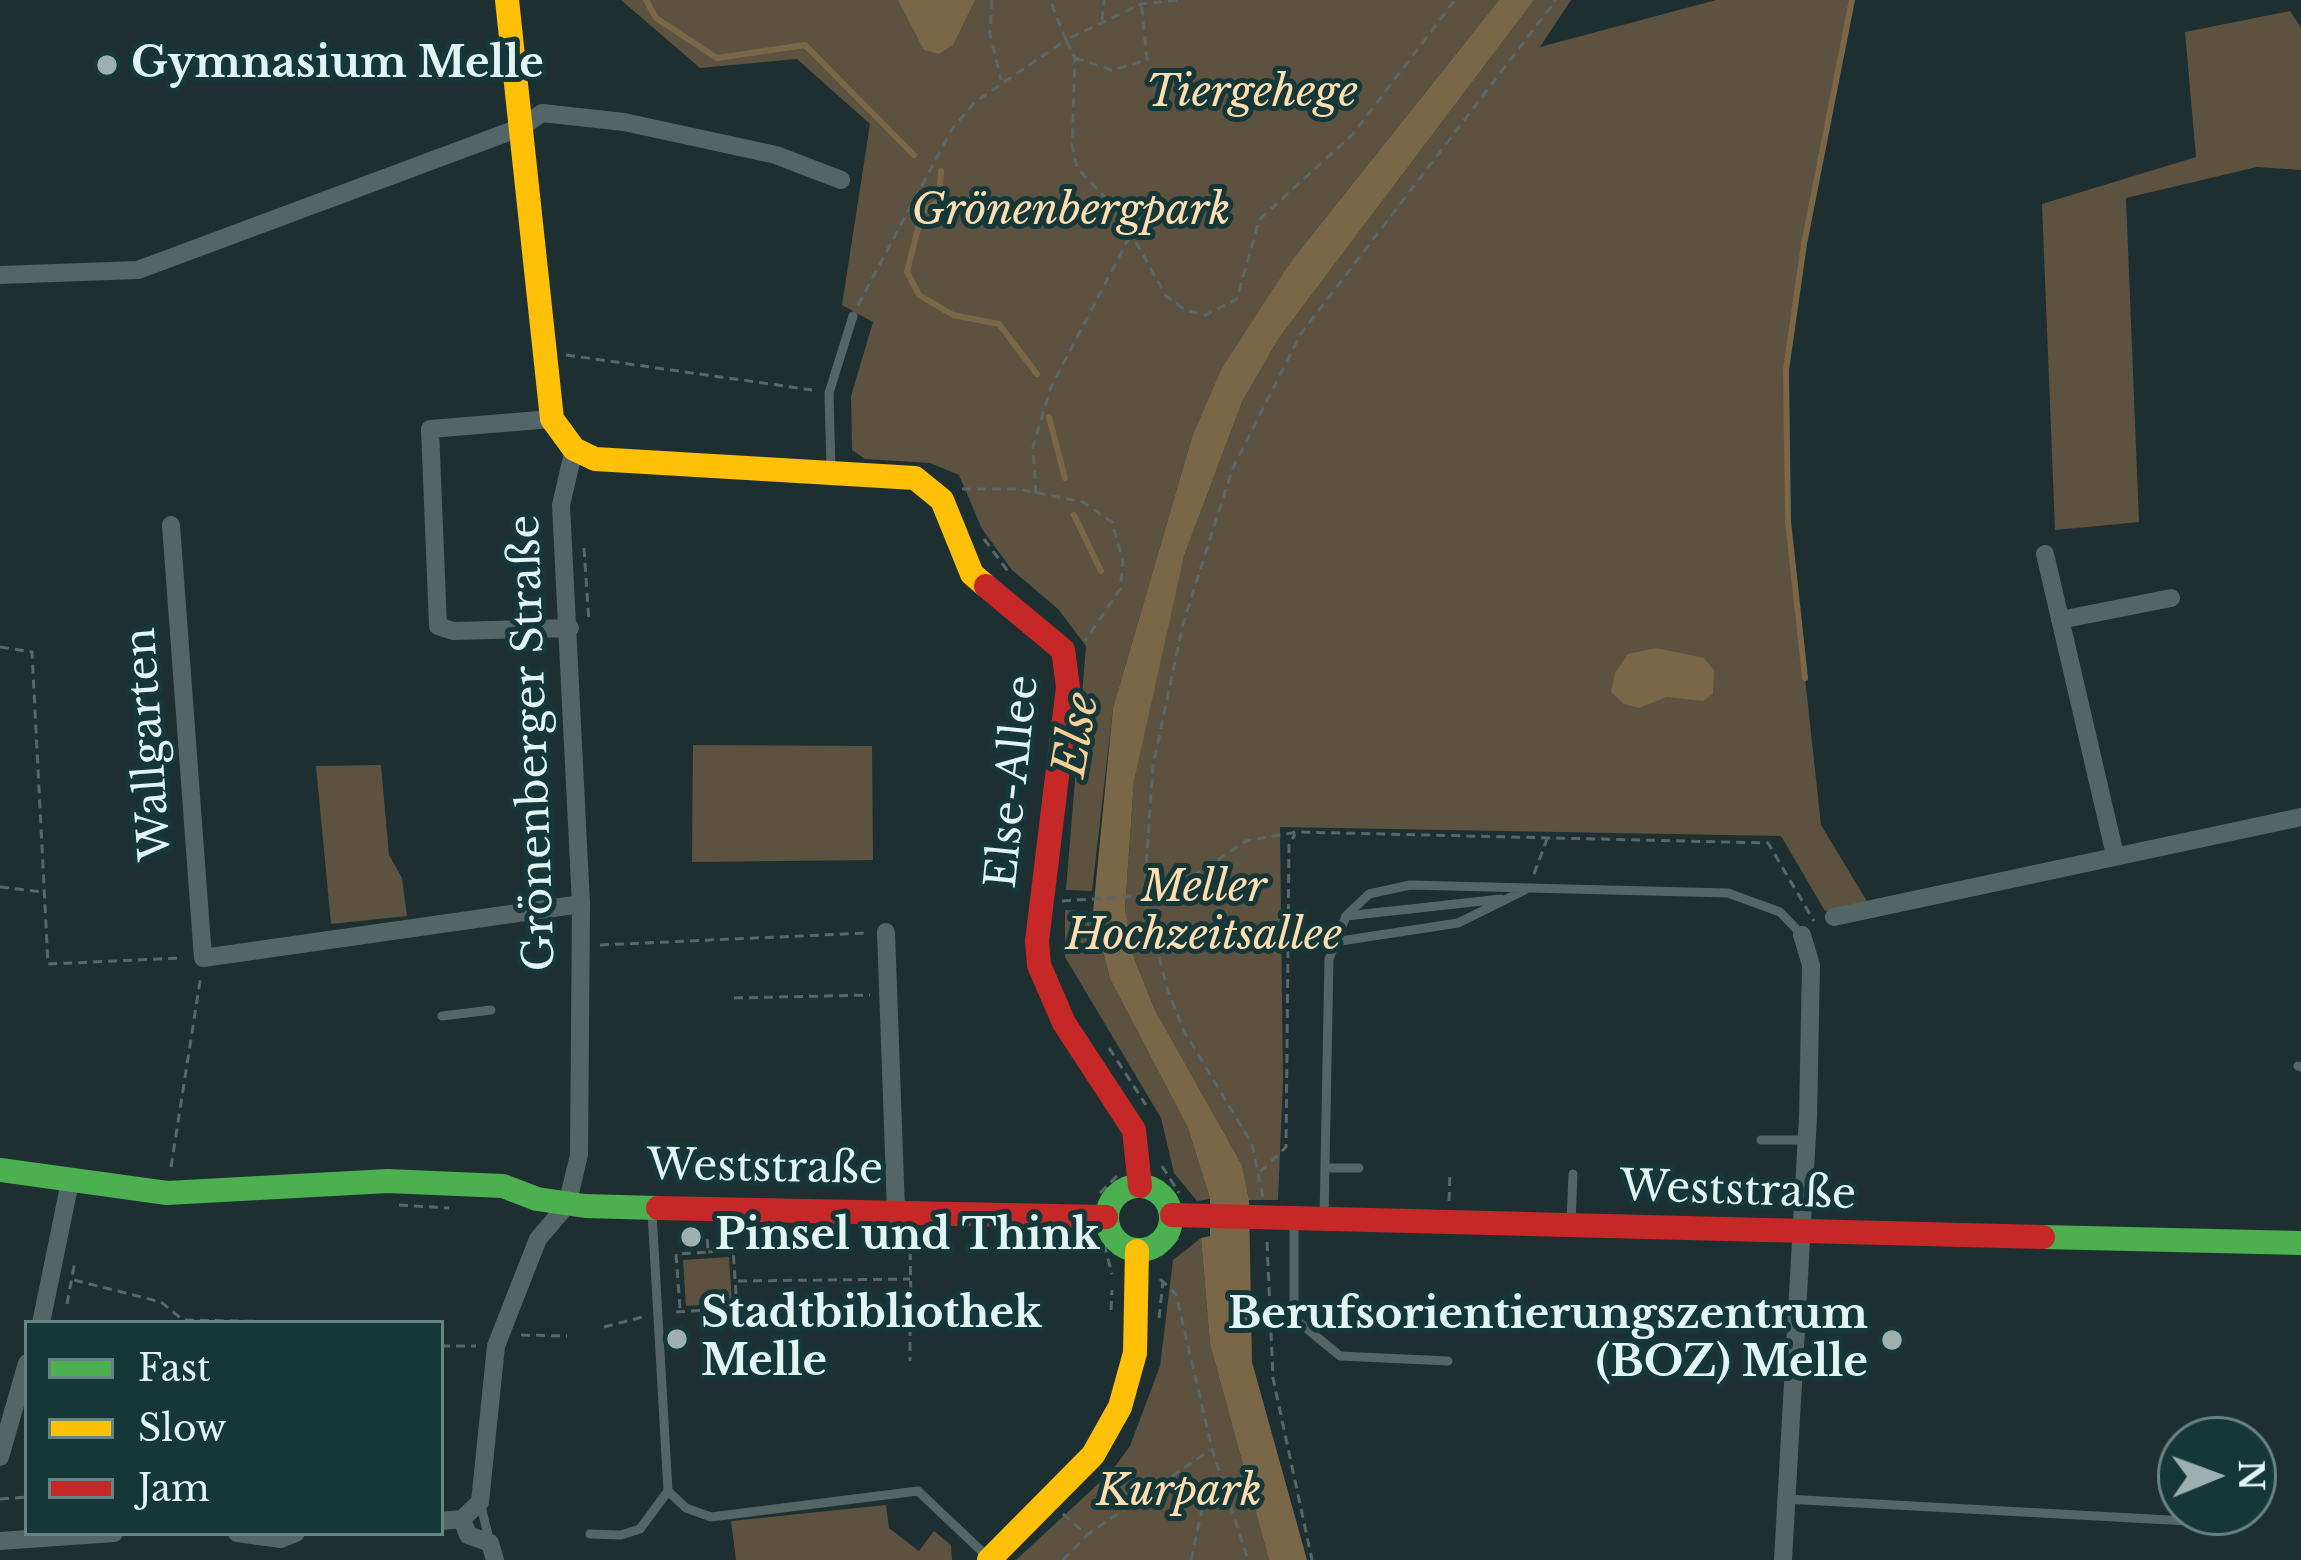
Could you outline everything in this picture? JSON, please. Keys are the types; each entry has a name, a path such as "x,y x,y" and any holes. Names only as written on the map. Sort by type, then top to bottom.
{"street":[{"path":"507,0 552,419 574,449"},
{"path":"0,275 138,270 522,127 542,113 624,122 776,155 841,180"},
{"path":"552,419 443,424 430,429 438,626 453,631 570,628"},
{"name":"Else-Allee","path":"574,449 595,459 915,478 931,486 972,574 1063,650 1068,687 1037,941 1039,965 1064,1023 1134,1130 1140,1186"},
{"name":"Grönenberger Straße","path":"567,1204 579,1155 582,946 561,506 574,449"},
{"name":"Wallgarten","path":"171,525 203,958"},
{"path":"2044,554 2114,855"},
{"path":"2060,620 2171,598"},
{"path":"1783,1560 1807,1139 1811,965 1818,926 2114,855 2301,817"},
{"path":"203,958 581,904"},
{"path":"886,932 903,1210"},
{"name":"Weststraße","path":"0,1170 166,1193 388,1181 503,1186 567,1204 1106,1217"},
{"path":"42,1320 55,1275 70,1182"},
{"path":"1140,1186 1158,1192 1172,1215 1166,1237 1137,1251 1112,1237 1106,1217 1113,1198 1140,1186"},
{"path":"444,1521 462,1519 480,1502 498,1340 538,1239 567,1204"},
{"name":"Weststraße","path":"1172,1215 2301,1243"},
{"path":"990,1560 1051,1504 1093,1455 1120,1407 1135,1353 1137,1251"},
{"path":"0,1457 24,1374"},
{"path":"462,1519 468,1535 492,1552"},
{"path":"0,1541 71,1536"}],"lane":[{"path":"831,476 830,393 853,316"},
{"path":"1334,942 1458,922 1529,887"},
{"path":"1324,1218 1328,984 1334,942 1346,916 1382,888 1728,893 1818,926"},
{"path":"1346,916 1507,899"},
{"path":"442,1016 491,1010"},
{"path":"1761,1140 1807,1139"},
{"path":"1324,1168 1359,1168"},
{"path":"1571,1226 1574,1174"},
{"path":"590,1534 621,1535 640,1528 668,1491 652,1208"},
{"path":"1294,1217 1294,1318 1340,1356 1448,1361"},
{"path":"668,1491 686,1508 711,1516 918,1491 990,1560"},
{"path":"1785,1499 2157,1519"},
{"path":"480,1502 492,1552"}],"path":[{"path":"992,0 990,34 1002,82"},
{"path":"1050,0 1075,58 1072,146 1077,168 1105,192 1166,296 1185,310 1206,315 1226,309 1245,283 1259,220 1353,134 1455,0"},
{"path":"1101,22 1104,0"},
{"path":"853,316 952,129 1002,82 1066,40 1141,2 1177,0"},
{"path":"1312,1560 1273,1378 1259,1173 1239,1115 1184,1030 1156,958 1144,896 1153,766 1183,624 1226,489 1271,385 1300,334 1556,0"},
{"path":"1075,58 1112,70 1147,60 1141,2"},
{"path":"1036,494 1033,447 1051,387 1130,237"},
{"path":"547,352 830,393"},
{"path":"960,489 1036,494 1098,508 1120,541 1120,589 1082,646"},
{"path":"570,628 589,628 584,534"},
{"path":"0,647 32,652 48,964 203,958 166,1193"},
{"path":"1259,1173 1286,1147 1289,845 1297,832"},
{"path":"1077,902 1144,896 1183,883 1246,841 1297,832 1768,843 1818,926"},
{"path":"1529,887 1548,838"},
{"path":"0,887 44,892"},
{"path":"582,946 886,932"},
{"path":"734,998 888,995"},
{"path":"1112,1179 1116,1169"},
{"path":"1449,1221 1450,1171"},
{"path":"706,1208 708,1252"},
{"path":"903,1210 910,1306"},
{"path":"1104,1244 1113,1278 1113,1328"},
{"path":"604,1328 659,1313 680,1312 737,1308 733,1250 676,1254 680,1312"},
{"path":"55,1275 161,1302 183,1319 223,1320"},
{"path":"736,1281 910,1279"},
{"path":"1137,1280 1163,1279 1176,1294 1212,1449 1248,1560"},
{"path":"910,1327 910,1360"},
{"path":"444,1346 567,1336"},
{"path":"1063,1560 1087,1535 1212,1449"},
{"path":"1169,1477 1203,1505"},
{"path":"1191,1560 1203,1505 1226,1492"},
{"path":"1051,1504 1087,1535"}],"green space":[{"name":"Grönenbergpark","path":"621,0 1499,0 1292,260 1192,437 1113,708 1092,891 1066,890 1086,646 1058,609 1012,570 982,529 959,475 930,463 865,459 852,450 851,396 873,322 842,305 870,124 797,59 700,68"},
{"name":"Meller Hochzeitsallee","path":"1534,0 1571,0 1540,47 1716,0 1852,0 1804,244 1786,370 1788,521 1821,825 1868,903 1825,911 1781,836 1280,827 1283,1081 1278,1200 1249,1200 1242,1165 1155,1010 1134,958 1125,910 1134,781 1160,651 1184,556 1242,402 1279,338"},
{"path":"2290,11 2301,28 2301,170 2257,167 2126,198 2139,522 2055,530 2042,204 2196,157 2185,32"},
{"path":"693,745 872,746 873,860 692,862"},
{"path":"381,765 389,855 402,878 407,916 331,924 316,766"},
{"path":"1065,910 1093,912 1110,979 1188,1128 1210,1199 1197,1201 1174,1173 1161,1118 1065,957"},
{"name":"Kurpark","path":"1201,1238 1210,1344 1269,1560 1016,1560 1111,1472 1130,1446 1160,1366 1173,1260"},
{"path":"729,1257 732,1303 686,1306 683,1260"},
{"path":"886,1505 889,1528 919,1551 934,1531 951,1545 952,1560 736,1560 731,1521"}],"shaded area":[{"path":"898,0 975,0 953,45 939,54 924,50"},
{"path":"1499,0 1534,0 1279,338 1242,402 1184,556 1134,781 1125,909 1134,958 1155,1010 1242,1165 1249,1200 1252,1362 1307,1560 1269,1560 1210,1344 1201,1238 1210,1236 1210,1199 1188,1128 1110,979 1093,912 1113,708 1192,437 1222,368 1292,260"},
{"path":"1656,648 1704,658 1714,670 1713,694 1703,701 1667,697 1639,708 1624,704 1611,692 1615,673 1628,654"}],"waterway":[{"path":"646,0 656,18 717,58 805,45 914,155"},
{"path":"1805,678 1788,521 1786,370 1804,244 1852,0"},
{"path":"941,171 939,201 922,212 907,272 919,295 953,315 999,324 1037,374"},
{"path":"1049,417 1065,478"},
{"path":"1074,515 1101,571"}],"traffic: fast":[{"path":"0,1170 167,1193 388,1181 503,1186 537,1199 585,1206 658,1208"},
{"path":"1139,1186 1162,1195 1171,1218 1162,1241 1139,1250 1116,1241 1107,1218 1116,1195 1139,1186"},
{"path":"2043,1237 2301,1243"}],"traffic: slow":[{"path":"507,0 552,419 574,449 595,459 915,478 942,500 972,574 986,586"},
{"path":"989,1560 1093,1455 1120,1407 1135,1353 1137,1251"}],"traffic: jam":[{"path":"986,586 1063,650 1068,687 1037,941 1039,965 1064,1023 1134,1130 1140,1186"},
{"path":"658,1208 1106,1217"},
{"path":"1172,1215 2043,1237"}],"place":[{"name":"Gymnasium Melle","path":"107,65"},
{"name":"Pinsel und Think","path":"691,1237"},
{"name":"Stadtbibliothek Melle","path":"677,1339"},
{"name":"Berufsorientierungszentrum (BOZ) Melle","path":"1892,1340"}],"park label":[{"name":"Tiergehege","path":"1252,94"}],"water label":[{"name":"Else","path":"1078,735"}]}
